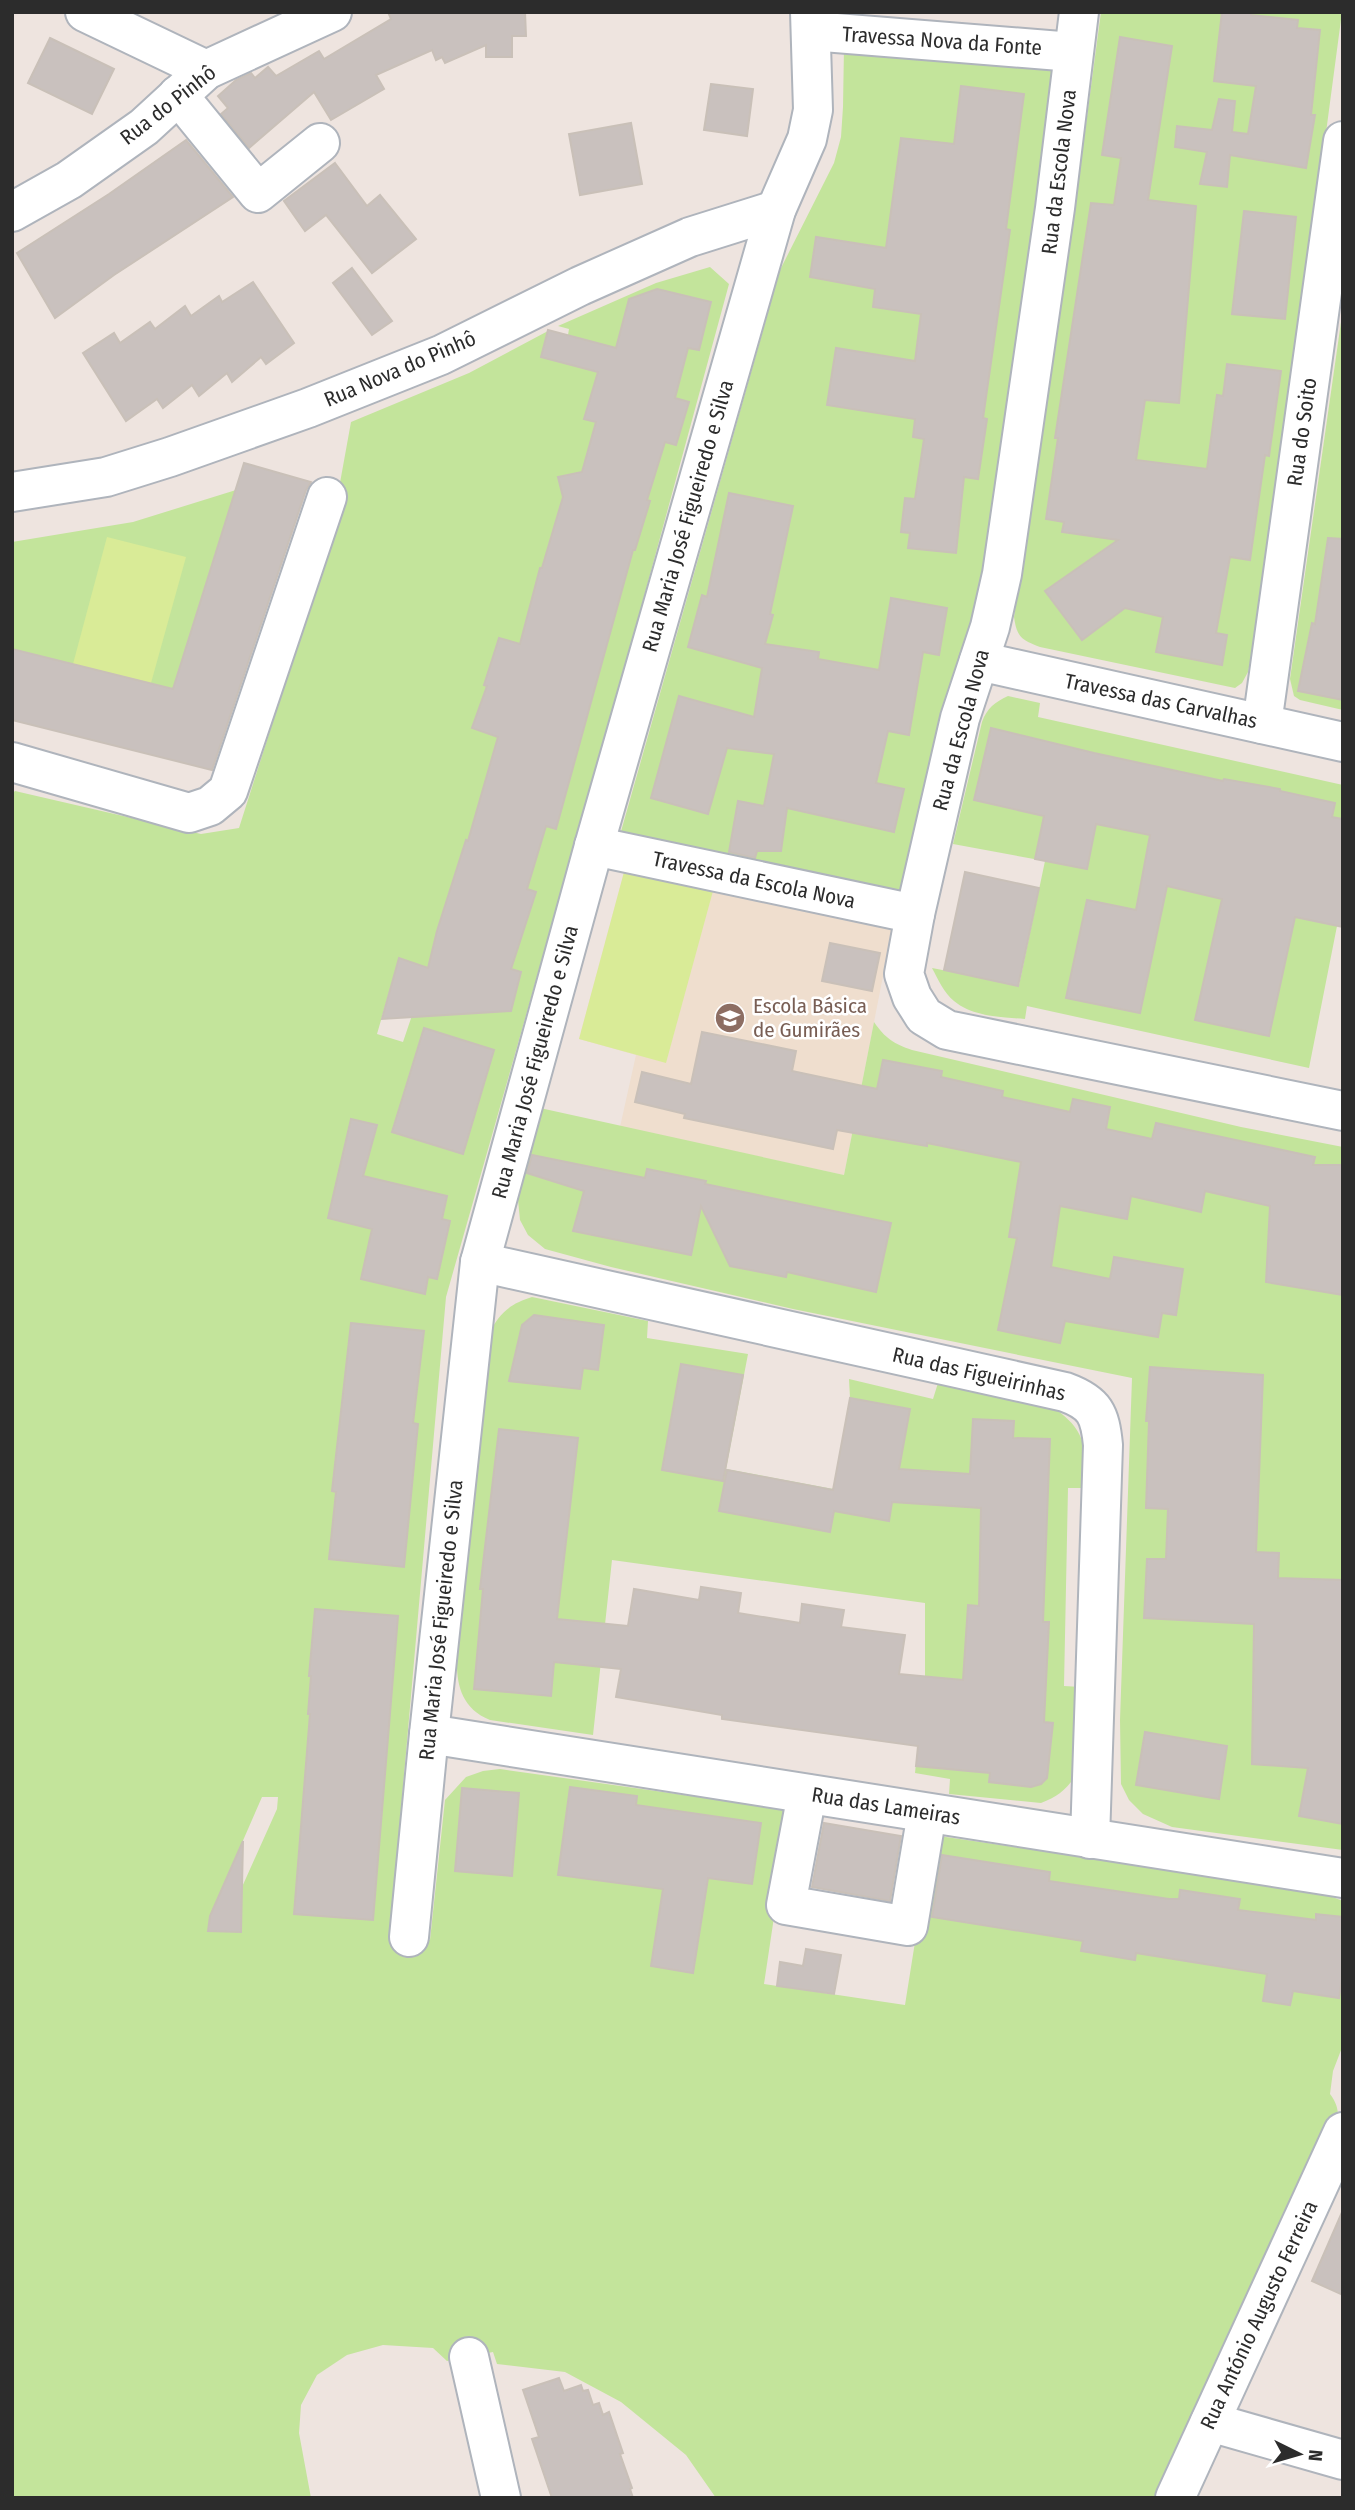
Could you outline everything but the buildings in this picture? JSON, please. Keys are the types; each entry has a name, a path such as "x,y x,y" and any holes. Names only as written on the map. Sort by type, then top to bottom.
{"street":[{"path":"85,12 206,70"},
{"name":"Rua do Pinhô","path":"12,212 69,180 144,127 206,70 332,12"},
{"name":"Rua da Escola Nova","path":"1079,12 1055,208 1002,574 990,627 960,718 904,974 912,997 924,1016 947,1030 1343,1111"},
{"name":"Travessa Nova da Fonte","path":"811,22 1073,52"},
{"name":"Rua Maria José Figueiredo e Silva","path":"409,1937 480,1262 594,846 776,210 807,139 813,110 811,22"},
{"path":"178,95 258,193 320,143"},
{"name":"Rua do Soito","path":"1262,724 1343,141"},
{"name":"Rua Nova do Pinhô","path":"12,492 106,477 308,408 441,355 580,286 690,237 776,210"},
{"path":"12,762 189,813 210,806 219,799 228,791 327,497"},
{"name":"Travessa das Carvalhas","path":"979,661 1343,742"},
{"name":"Travessa da Escola Nova","path":"594,846 915,914"},
{"name":"Rua das Figueirinhas","path":"480,1262 1065,1392 1083,1398 1094,1408 1101,1425 1103,1445 1090,1839"},
{"name":"Rua das Lameiras","path":"429,1734 1343,1878"},
{"path":"807,1794 786,1905 908,1926 927,1813"},
{"name":"Rua António Augusto Ferreira","path":"1175,2498 1343,2132"},
{"path":"469,2357 502,2498"},
{"path":"1210,2422 1343,2460"}],"shaded area":[{"name":"Escola Básica de Gumirães","path":"627,861 894,920 844,1175 620,1127 636,1055 579,1039"}],"green space":[{"path":"1101,12 1342,12 1267,577 1248,672 1242,683 1235,688 1040,647 1021,637 1015,624"},
{"path":"844,47 1055,66 982,588 903,898 618,842 780,270 834,163 841,137"},
{"path":"710,267 729,284 623,674 446,1297 390,1935 430,1940 445,1800 466,1777 500,1769 790,1810 764,1984 905,2005 932,1835 1272,1884 1327,1895 1343,1901 1343,2045 1333,2071 1330,2094 1337,2109 1337,2122 1326,2151 1155,2498 716,2498 686,2455 621,2402 565,2372 497,2364 493,2352 447,2361 433,2348 383,2345 347,2355 317,2375 301,2405 299,2433 311,2498 12,2498 12,794 15,791 201,834 239,828 328,549 351,422 469,373 548,331 592,342 568,335 569,329 558,326 656,283","holes":["478,711 535,751 472,728","399,958 428,968 403,1042 377,1034","262,1797 278,1797 277,1809 242,1887 241,1931 209,1931 210,1916"]},
{"path":"1343,308 1343,710 1300,700 1294,696 1290,679"},
{"path":"236,490 173,689 12,649 12,542 133,522"},
{"path":"107,537 186,557 151,683 73,664"},
{"path":"1008,696 1040,703 1038,717 1343,785 1343,926 1337,926 1309,1068 1027,1006 1025,1019 988,1015 962,1006 947,994 932,968 1019,985 1045,861 953,844 982,722 992,706"},
{"path":"627,861 716,880 666,1063 579,1039"},
{"path":"874,1022 890,1040 912,1050 1241,1127 1343,1147 1343,1850 1172,1827 1143,1814 1129,1800 1121,1784 1120,1720 1132,1378 793,1309 611,1267 545,1249 528,1235 520,1220 518,1200 540,1108 844,1175"},
{"path":"532,1297 648,1321 647,1338 748,1354 726,1469 833,1489 850,1398 849,1379 933,1399 938,1383 1058,1411 1068,1419 1080,1436 1085,1464 1083,1488 1068,1488 1064,1686 1081,1687 1074,1778 1067,1787 1041,1803 949,1794 950,1779 915,1773 925,1676 925,1603 612,1560 593,1735 490,1720 472,1709 459,1685 457,1656 488,1335 506,1311"}],"place":[{"name":"Escola Básica de Gumirães","path":"730,1018"}]}
